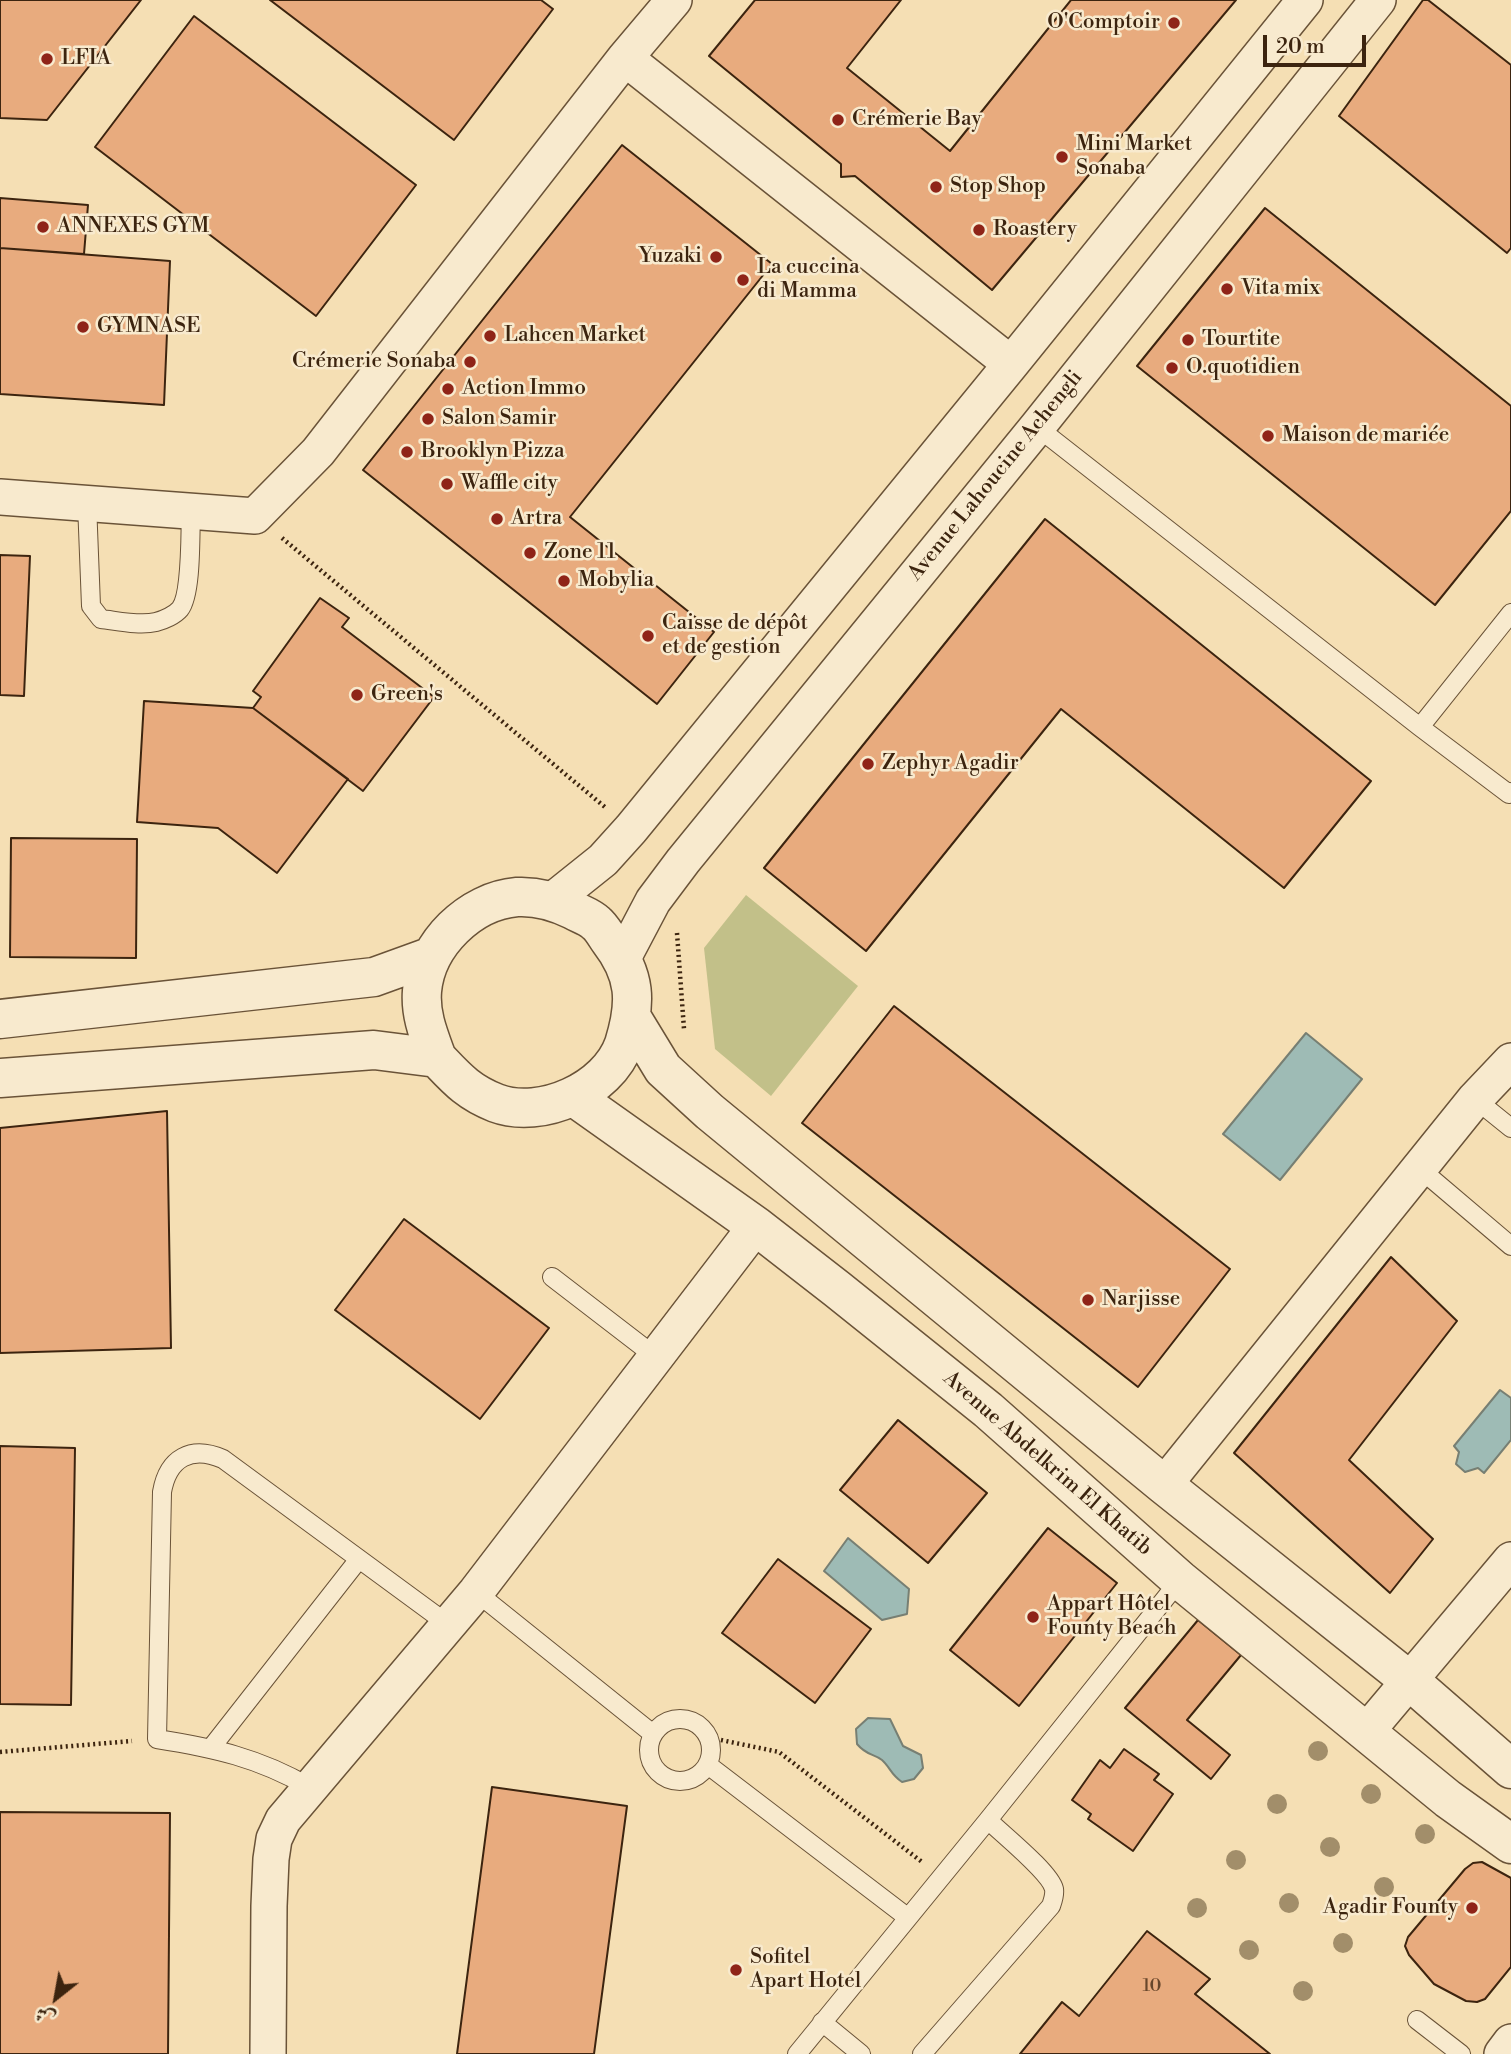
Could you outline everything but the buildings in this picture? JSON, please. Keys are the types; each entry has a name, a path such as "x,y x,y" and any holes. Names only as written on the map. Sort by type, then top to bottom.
{"street":[{"path":"0,497 255,516 318,452 625,58 674,0"},
{"path":"553,900 603,860 631,829 1012,364 1305,0"},
{"name":"Avenue Lahoucine Achengli","path":"623,958 653,901 1378,0"},
{"path":"625,58 1012,364"},
{"path":"516,897 553,900 597,923 623,958 632,984 632,1018 621,1051 601,1078 573,1097 536,1108 498,1104 463,1086 437,1058 424,1025 422,990 432,956 452,928 481,907 516,897"},
{"path":"0,1019 374,977 432,956"},
{"path":"632,1018 663,1069 800,1188 1164,1485 1410,1681 1511,1769"},
{"path":"0,1078 374,1050 437,1058"},
{"path":"1164,1485 1475,1099 1511,1061"},
{"name":"Avenue Abdelkrim El Khatib","path":"573,1097 756,1226 988,1410 1180,1580 1448,1799 1511,1844"},
{"path":"268,2054 269,1906 274,1839 283,1820 476,1592 756,1226"},
{"path":"1367,1731 1511,1560"},
{"path":"1502,2054 1511,2042"}],"lane":[{"path":"1037,427 1420,727 1509,794 1511,792"},
{"path":"87,503 90,606 101,619 125,622 155,622 175,614 182,607 187,588 191,511"},
{"path":"1420,727 1511,613"},
{"path":"1475,1099 1511,1128"},
{"path":"1419,1168 1511,1246"},
{"path":"552,1277 656,1357"},
{"path":"309,1787 278,1769 211,1748 157,1740 162,1492 165,1478 172,1466 183,1457 196,1453 210,1453 223,1459 449,1625"},
{"path":"211,1748 359,1559"},
{"path":"797,2054 1180,1580"},
{"path":"476,1592 653,1734"},
{"path":"671,1720 694,1722 703,1728 709,1738 712,1752 708,1765 692,1780 671,1780 660,1774 649,1755 653,1734 671,1720"},
{"path":"708,1765 907,1917"},
{"path":"922,2054 1051,1906 1053,1899 1054,1890 1046,1875 988,1820"},
{"path":"1416,2020 1461,2054"},
{"path":"822,2022 860,2054"}],"path":[{"path":"255,516 631,829"},
{"path":"653,901 674,914 677,925 684,1032 681,1043 663,1069"},
{"path":"709,1738 779,1752 941,1876"},
{"path":"0,1752 157,1740"}],"shaded area":[{"path":"746,895 858,986 771,1096 715,1049 704,948"}],"water":[{"path":"1306,1033 1362,1079 1280,1180 1223,1134"},
{"path":"1500,1390 1511,1398 1511,1440 1484,1473 1478,1468 1465,1472 1456,1464 1459,1452 1454,1446"},
{"path":"848,1538 909,1589 907,1614 882,1620 824,1571"},
{"path":"868,1718 890,1719 903,1746 921,1755 923,1768 914,1779 902,1782 882,1760 864,1751 857,1744 856,1729"}],"place":[{"name":"O'Comptoir","path":"1174,23"},
{"name":"LFIA","path":"47,59"},
{"name":"Crémerie Bay","path":"838,120"},
{"name":"Mini Market Sonaba","path":"1062,157"},
{"name":"Stop Shop","path":"936,187"},
{"name":"ANNEXES GYM","path":"43,227"},
{"name":"Roastery","path":"979,230"},
{"name":"Yuzaki","path":"716,257"},
{"name":"La cuccina di Mamma","path":"743,280"},
{"name":"Vita mix","path":"1227,289"},
{"name":"GYMNASE","path":"83,327"},
{"name":"Lahcen Market","path":"490,336"},
{"name":"Tourtite","path":"1188,340"},
{"name":"Crémerie Sonaba","path":"470,362"},
{"name":"O.quotidien","path":"1172,368"},
{"name":"Action Immo","path":"448,389"},
{"name":"Salon Samir","path":"428,419"},
{"name":"Maison de mariée","path":"1268,436"},
{"name":"Brooklyn Pizza","path":"407,452"},
{"name":"Waffle city","path":"447,484"},
{"name":"Artra","path":"497,519"},
{"name":"Zone 11","path":"530,553"},
{"name":"Mobylia","path":"564,581"},
{"name":"Caisse de dépôt et de gestion","path":"648,636"},
{"name":"Green's","path":"357,695"},
{"name":"Zephyr Agadir","path":"868,764"},
{"name":"Narjisse","path":"1088,1300"},
{"name":"Appart Hôtel Founty Beach","path":"1033,1617"},
{"name":"Agadir Founty","path":"1472,1908"},
{"name":"Sofitel Apart Hotel","path":"736,1970"}]}
